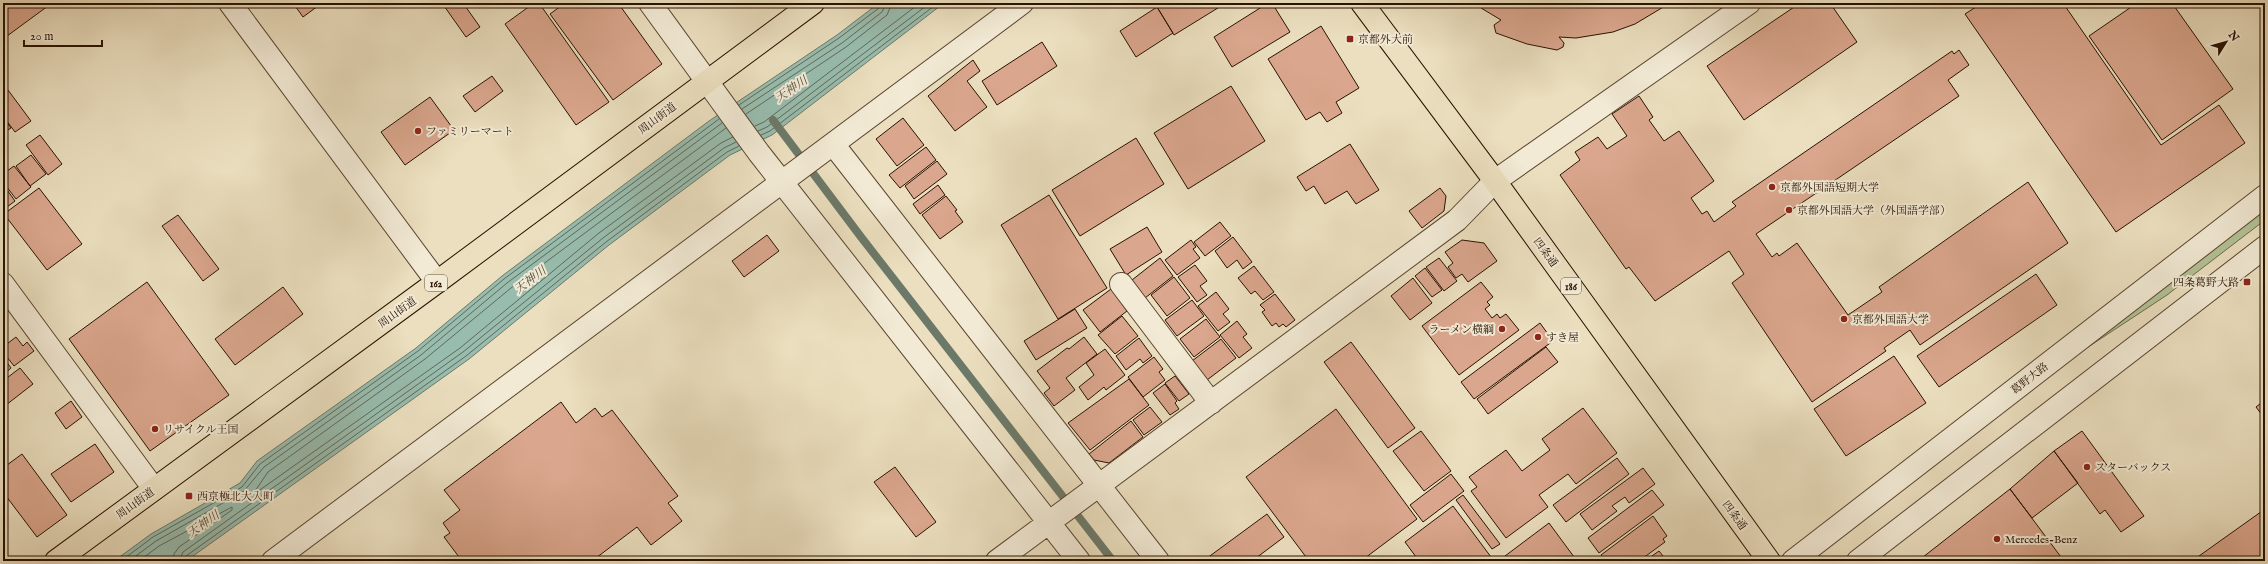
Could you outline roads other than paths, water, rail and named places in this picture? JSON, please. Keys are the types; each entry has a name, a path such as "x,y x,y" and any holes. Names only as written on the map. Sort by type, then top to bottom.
{"main road":[{"name":"周山街道","path":"56,561 437,282 707,80 813,3"},
{"name":"四条通","path":"1362,3 1495,182 1769,561"}],"street":[{"path":"230,3 437,282"},
{"path":"650,3 759,153 787,178 1079,561"},
{"path":"276,560 1022,3"},
{"path":"998,561 1457,220 1495,182 1749,3"},
{"path":"828,148 1158,561"},
{"name":"葛野大路","path":"1793,561 2265,196"},
{"path":"1858,561 2265,247"},
{"path":"3,284 154,489"},
{"path":"1121,284 1211,403"}],"water":[{"name":"天神川","path":"879,3 944,3 772,135 730,155 609,245 469,359 186,561 114,561 151,534 240,483 257,461 416,348 502,276 709,121 837,35"}],"waterway":[{"path":"773,120 861,237 1113,561"}],"place":[{"name":"京都外大前","path":"1350,39"},
{"name":"ファミリーマート","path":"418,131"},
{"name":"京都外国語短期大学","path":"1772,187"},
{"name":"京都外国語大学（外国語学部）","path":"1789,210"},
{"name":"四条葛野大路","path":"2247,282"},
{"name":"京都外国語大学","path":"1844,319"},
{"name":"ラーメン横綱","path":"1502,329"},
{"name":"すき屋","path":"1538,337"},
{"name":"リサイクル王国","path":"155,429"},
{"name":"スターバックス","path":"2087,467"},
{"name":"西京極北大入町","path":"189,496"},
{"name":"Mercedes-Benz","path":"1997,539"}]}
